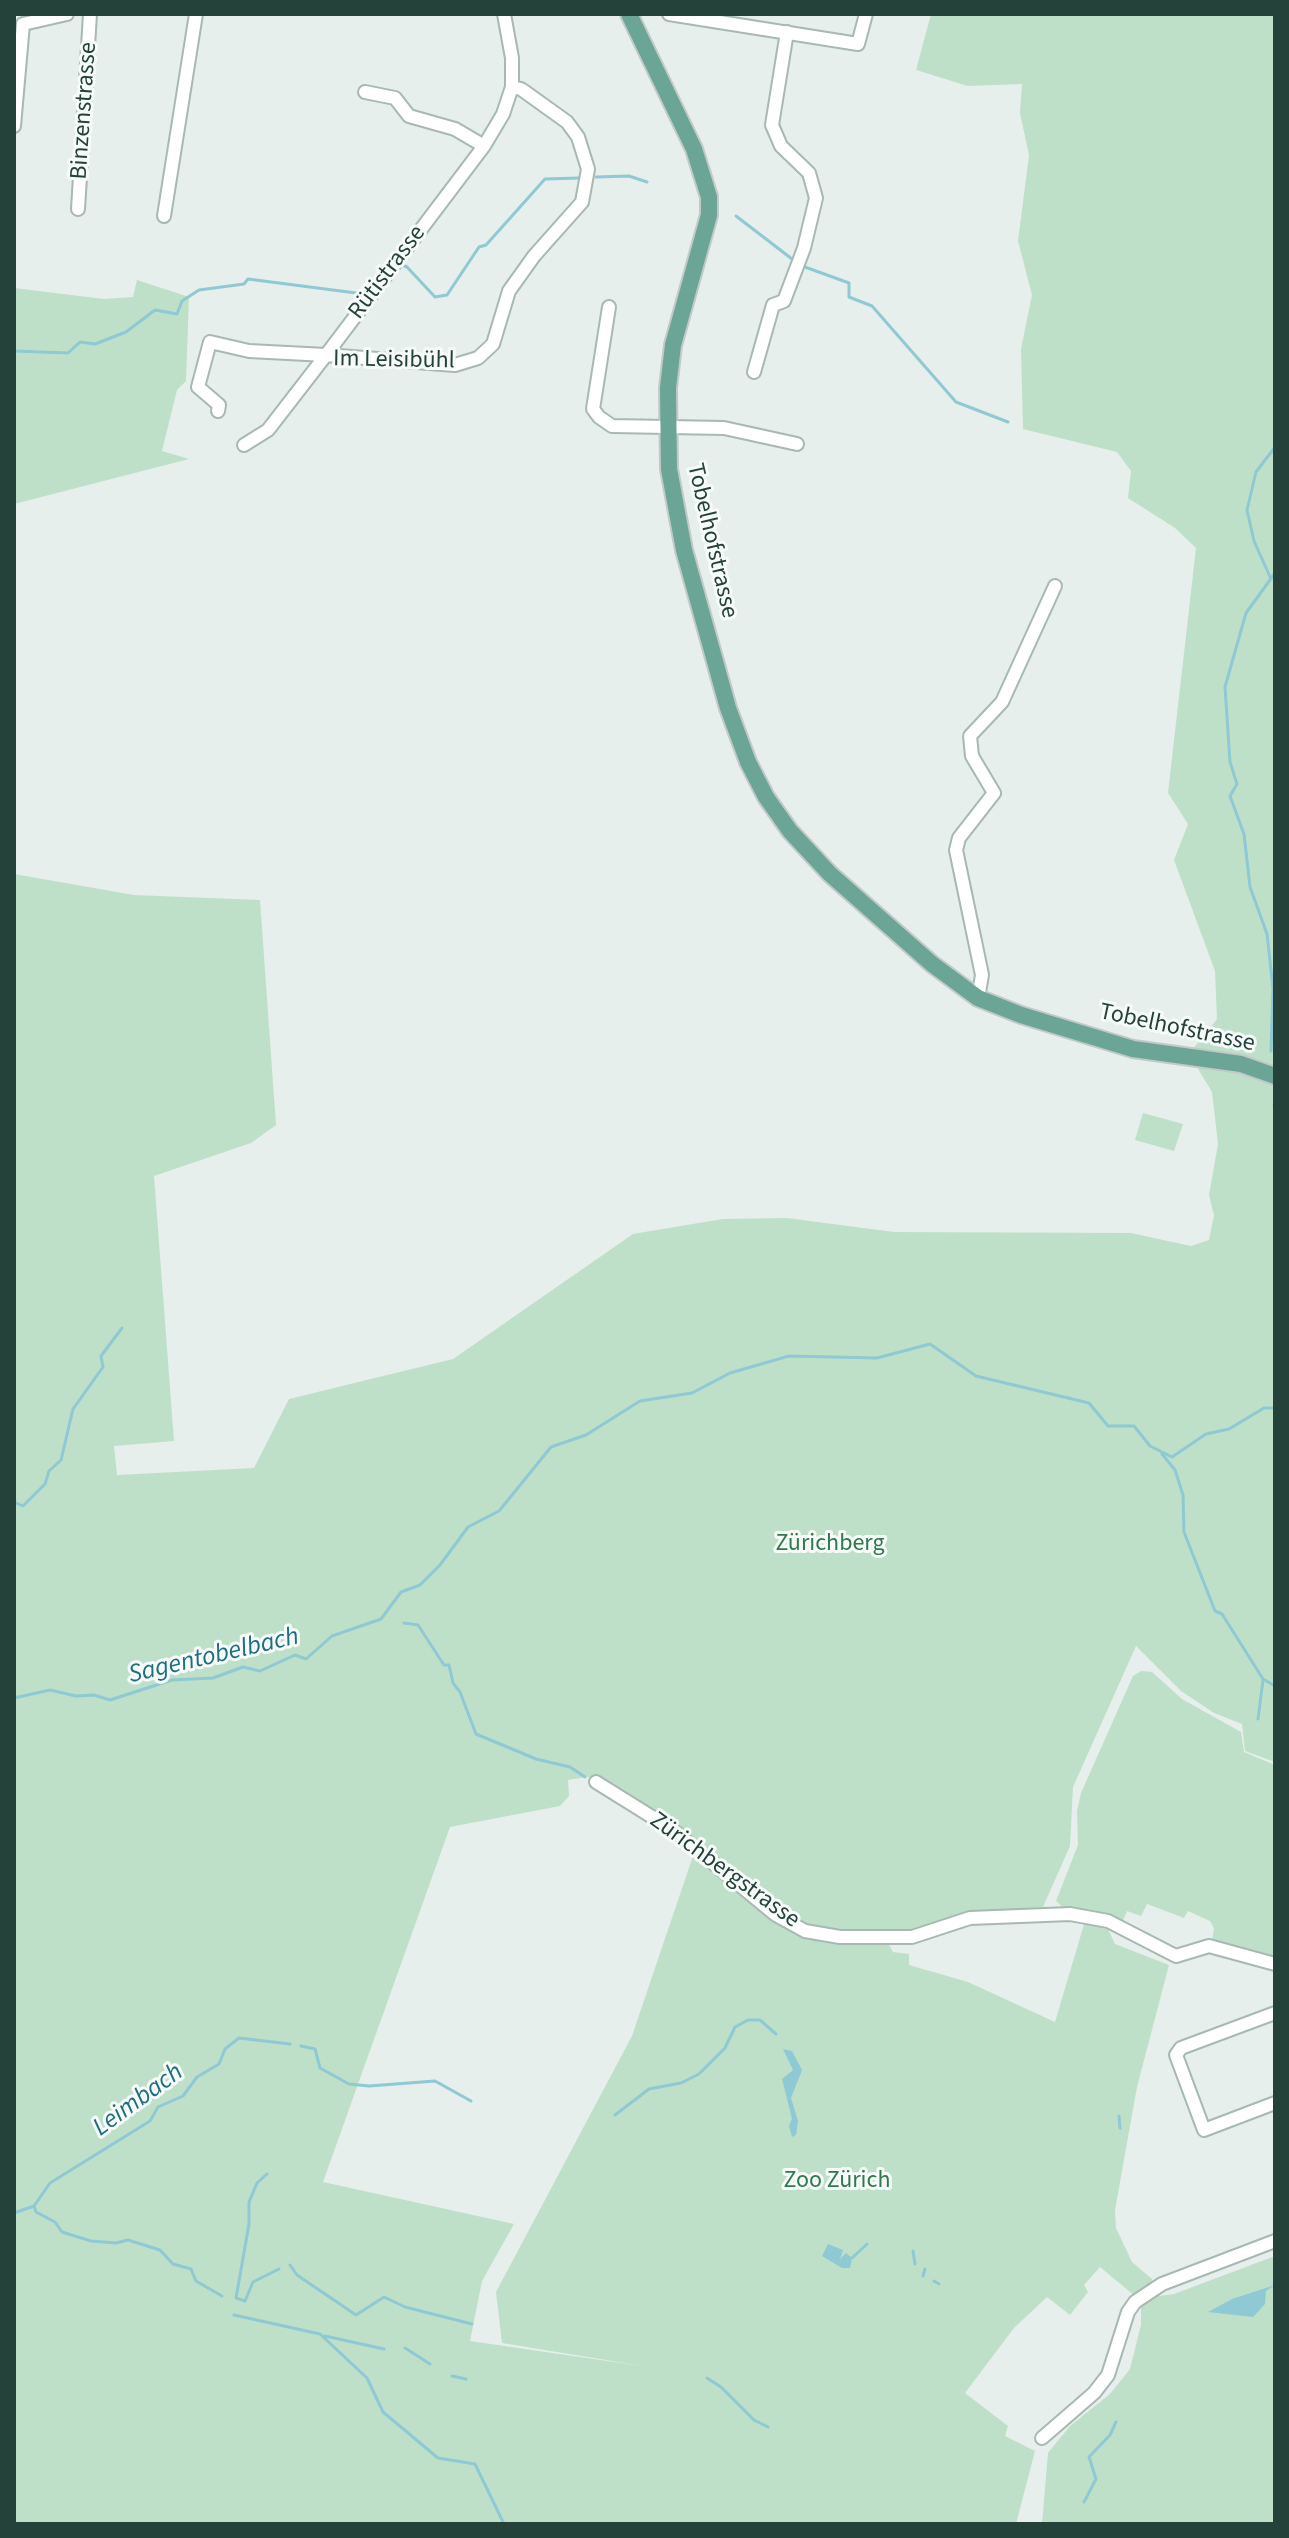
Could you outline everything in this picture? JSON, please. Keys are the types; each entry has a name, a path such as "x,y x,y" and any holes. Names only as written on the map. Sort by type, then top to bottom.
{"main road":[{"name":"Tobelhofstrasse","path":"635,16 694,149 710,205 673,345 667,425 669,469 684,550 728,708 758,783 790,831 830,874 932,964 978,998 1021,1015 1133,1049 1241,1064 1275,1076"}],"street":[{"path":"14,126 23,24 31,17 67,14"},
{"name":"Binzenstrasse","path":"78,209 90,14"},
{"path":"164,216 196,14"},
{"name":"Rütistrasse","path":"326,355 484,146 503,114 512,87 512,58 504,14"},
{"path":"669,14 858,44 866,14"},
{"path":"765,28 767,14"},
{"path":"754,372 773,305 784,301 804,248 816,198 809,173 781,146 772,125 787,32"},
{"name":"Im Leisibühl","path":"244,445 268,430 326,355 455,365 478,358 493,344 509,291 534,256 582,202 587,178 584,151 567,122 521,89 512,87"},
{"path":"365,92 395,98 418,121 455,129 484,146"},
{"path":"609,307 593,409 612,426 724,428 797,444"},
{"path":"218,411 219,405 198,387 210,342 249,351 326,355"},
{"path":"978,998 982,975 956,850 959,838 994,793 972,756 970,736 1002,702 1055,586"},
{"name":"Zürichbergstrasse","path":"596,1782 673,1830 776,1915 805,1931 840,1937 907,1937 970,1918 1070,1914 1108,1921 1176,1956 1209,1946 1275,1964"},
{"path":"1275,2013 1181,2048 1176,2055 1204,2130 1275,2103"},
{"path":"1042,2438 1094,2393 1108,2375 1128,2312 1138,2300 1157,2286 1275,2241"}],"green space":[{"name":"Zürichberg","path":"931,14 1275,14 1275,1762 1245,1751 1242,1724 1214,1713 1181,1691 1136,1646 1073,1787 1070,1846 1043,1907 972,1912 912,1932 828,1931 789,1919 644,1805 604,1781 587,1777 568,1780 569,1796 560,1806 450,1827 323,2182 514,2224 482,2281 470,2341 642,2366 502,2343 496,2292 632,2036 693,1856 784,1928 824,1941 888,1943 893,1952 909,1954 909,1965 968,1982 1055,2022 1085,1921 1095,1922 1099,1913 1066,1910 1056,1901 1078,1845 1077,1811 1081,1793 1133,1676 1141,1671 1152,1672 1182,1699 1241,1732 1244,1752 1275,1765 1275,1959 1212,1942 1214,1928 1210,1921 1188,1911 1184,1918 1147,1904 1141,1916 1127,1911 1122,1923 1107,1927 1115,1944 1169,1965 1137,2087 1115,2210 1116,2228 1132,2262 1152,2279 1151,2285 1159,2296 1174,2294 1275,2256 1275,2524 1042,2524 1048,2453 1070,2426 1110,2394 1130,2369 1141,2325 1141,2306 1135,2296 1100,2267 1084,2285 1088,2292 1070,2315 1047,2297 1014,2328 965,2393 1008,2426 1005,2436 1035,2451 1016,2524 14,2524 14,874 134,895 260,900 276,1125 251,1143 154,1176 174,1441 114,1446 117,1475 254,1468 289,1399 453,1359 633,1234 723,1219 787,1218 894,1232 1131,1233 1191,1246 1209,1240 1214,1215 1209,1195 1218,1144 1212,1092 1189,1054 1217,1019 1215,971 1174,860 1188,824 1168,793 1196,548 1175,528 1128,498 1131,471 1117,452 1023,429 1021,349 1032,295 1018,241 1029,155 1020,113 1022,84 968,86 916,70"},
{"path":"137,280 189,297 186,381 177,390 162,451 189,459 14,504 14,288 104,299 133,297"},
{"path":"1143,1113 1183,1124 1174,1151 1135,1140"}],"water":[{"path":"783,2049 792,2051 802,2070 791,2098 798,2121 796,2135 792,2137 789,2126 792,2119 782,2079 793,2070"},
{"path":"828,2244 843,2250 840,2259 846,2253 852,2258 850,2268 842,2268 822,2256"},
{"path":"1275,2285 1266,2291 1265,2304 1253,2317 1208,2312 1232,2299"}],"waterway":[{"path":"596,177 629,176 647,182"},
{"path":"402,265 435,297 447,295 479,247 486,245 545,179 579,178"},
{"path":"736,216 792,259"},
{"path":"805,267 849,283 849,297 872,306 956,402 1008,422"},
{"path":"14,351 68,353 80,342 95,344 126,332 155,310 177,314 182,301 199,290 244,284 248,279 356,293"},
{"path":"1271,579 1254,541 1247,510 1256,472 1275,447"},
{"path":"1271,1051 1273,988 1267,934 1250,887 1244,834 1230,796 1237,784 1230,762 1225,687 1246,613 1275,573"},
{"path":"14,1502 23,1506 45,1484 49,1471 61,1460 73,1409 103,1367 101,1356 122,1328"},
{"name":"Sagentobelbach","path":"14,1698 50,1690 110,1700 172,1680 213,1678 243,1667 260,1671 295,1655 306,1659 332,1636 381,1619 401,1592 420,1585 440,1565 468,1527 499,1511 551,1447 586,1435 640,1401 692,1393 730,1373 789,1356 877,1358 930,1344 976,1376 1089,1403 1108,1426 1134,1426 1150,1446 1172,1457 1206,1434 1229,1429 1264,1408 1275,1408"},
{"path":"1162,1454 1175,1470 1183,1495 1184,1532 1215,1611 1222,1614 1263,1679 1275,1686"},
{"path":"404,1623 418,1625 444,1665 449,1665 453,1683 460,1692 476,1734 536,1759 570,1767 585,1777"},
{"path":"1258,1719 1263,1680"},
{"path":"615,2115 649,2089 681,2083 699,2074 725,2048 735,2027 748,2020 760,2020 776,2034"},
{"name":"Leimbach","path":"14,2213 34,2206 50,2183 150,2121 158,2107 183,2096 197,2077 219,2064 225,2049 239,2038 290,2044"},
{"name":"Leimbach","path":"301,2046 315,2049 320,2068 349,2084 369,2086 435,2081 471,2101"},
{"path":"1119,2116 1120,2128"},
{"path":"267,2174 257,2183 249,2202 249,2224 236,2298 245,2301 253,2282 279,2269"},
{"path":"34,2206 36,2212 55,2222 62,2232 91,2241 116,2243 128,2240 160,2250 173,2264 191,2269 196,2281 222,2296"},
{"path":"852,2258 867,2244"},
{"path":"913,2251 915,2264"},
{"path":"290,2265 297,2275 356,2315 384,2297 405,2307 472,2324"},
{"path":"923,2276 925,2269"},
{"path":"934,2281 939,2284"},
{"path":"234,2315 320,2334 367,2378 383,2412 438,2458 475,2464 504,2524"},
{"path":"325,2336 384,2349"},
{"path":"405,2348 430,2364"},
{"path":"452,2376 466,2379"},
{"path":"707,2378 721,2387 754,2420 768,2427"},
{"path":"1084,2502 1096,2479 1089,2457 1110,2435 1116,2422"}],"park label":[{"name":"Zoo Zürich","path":"837,2182"}]}
